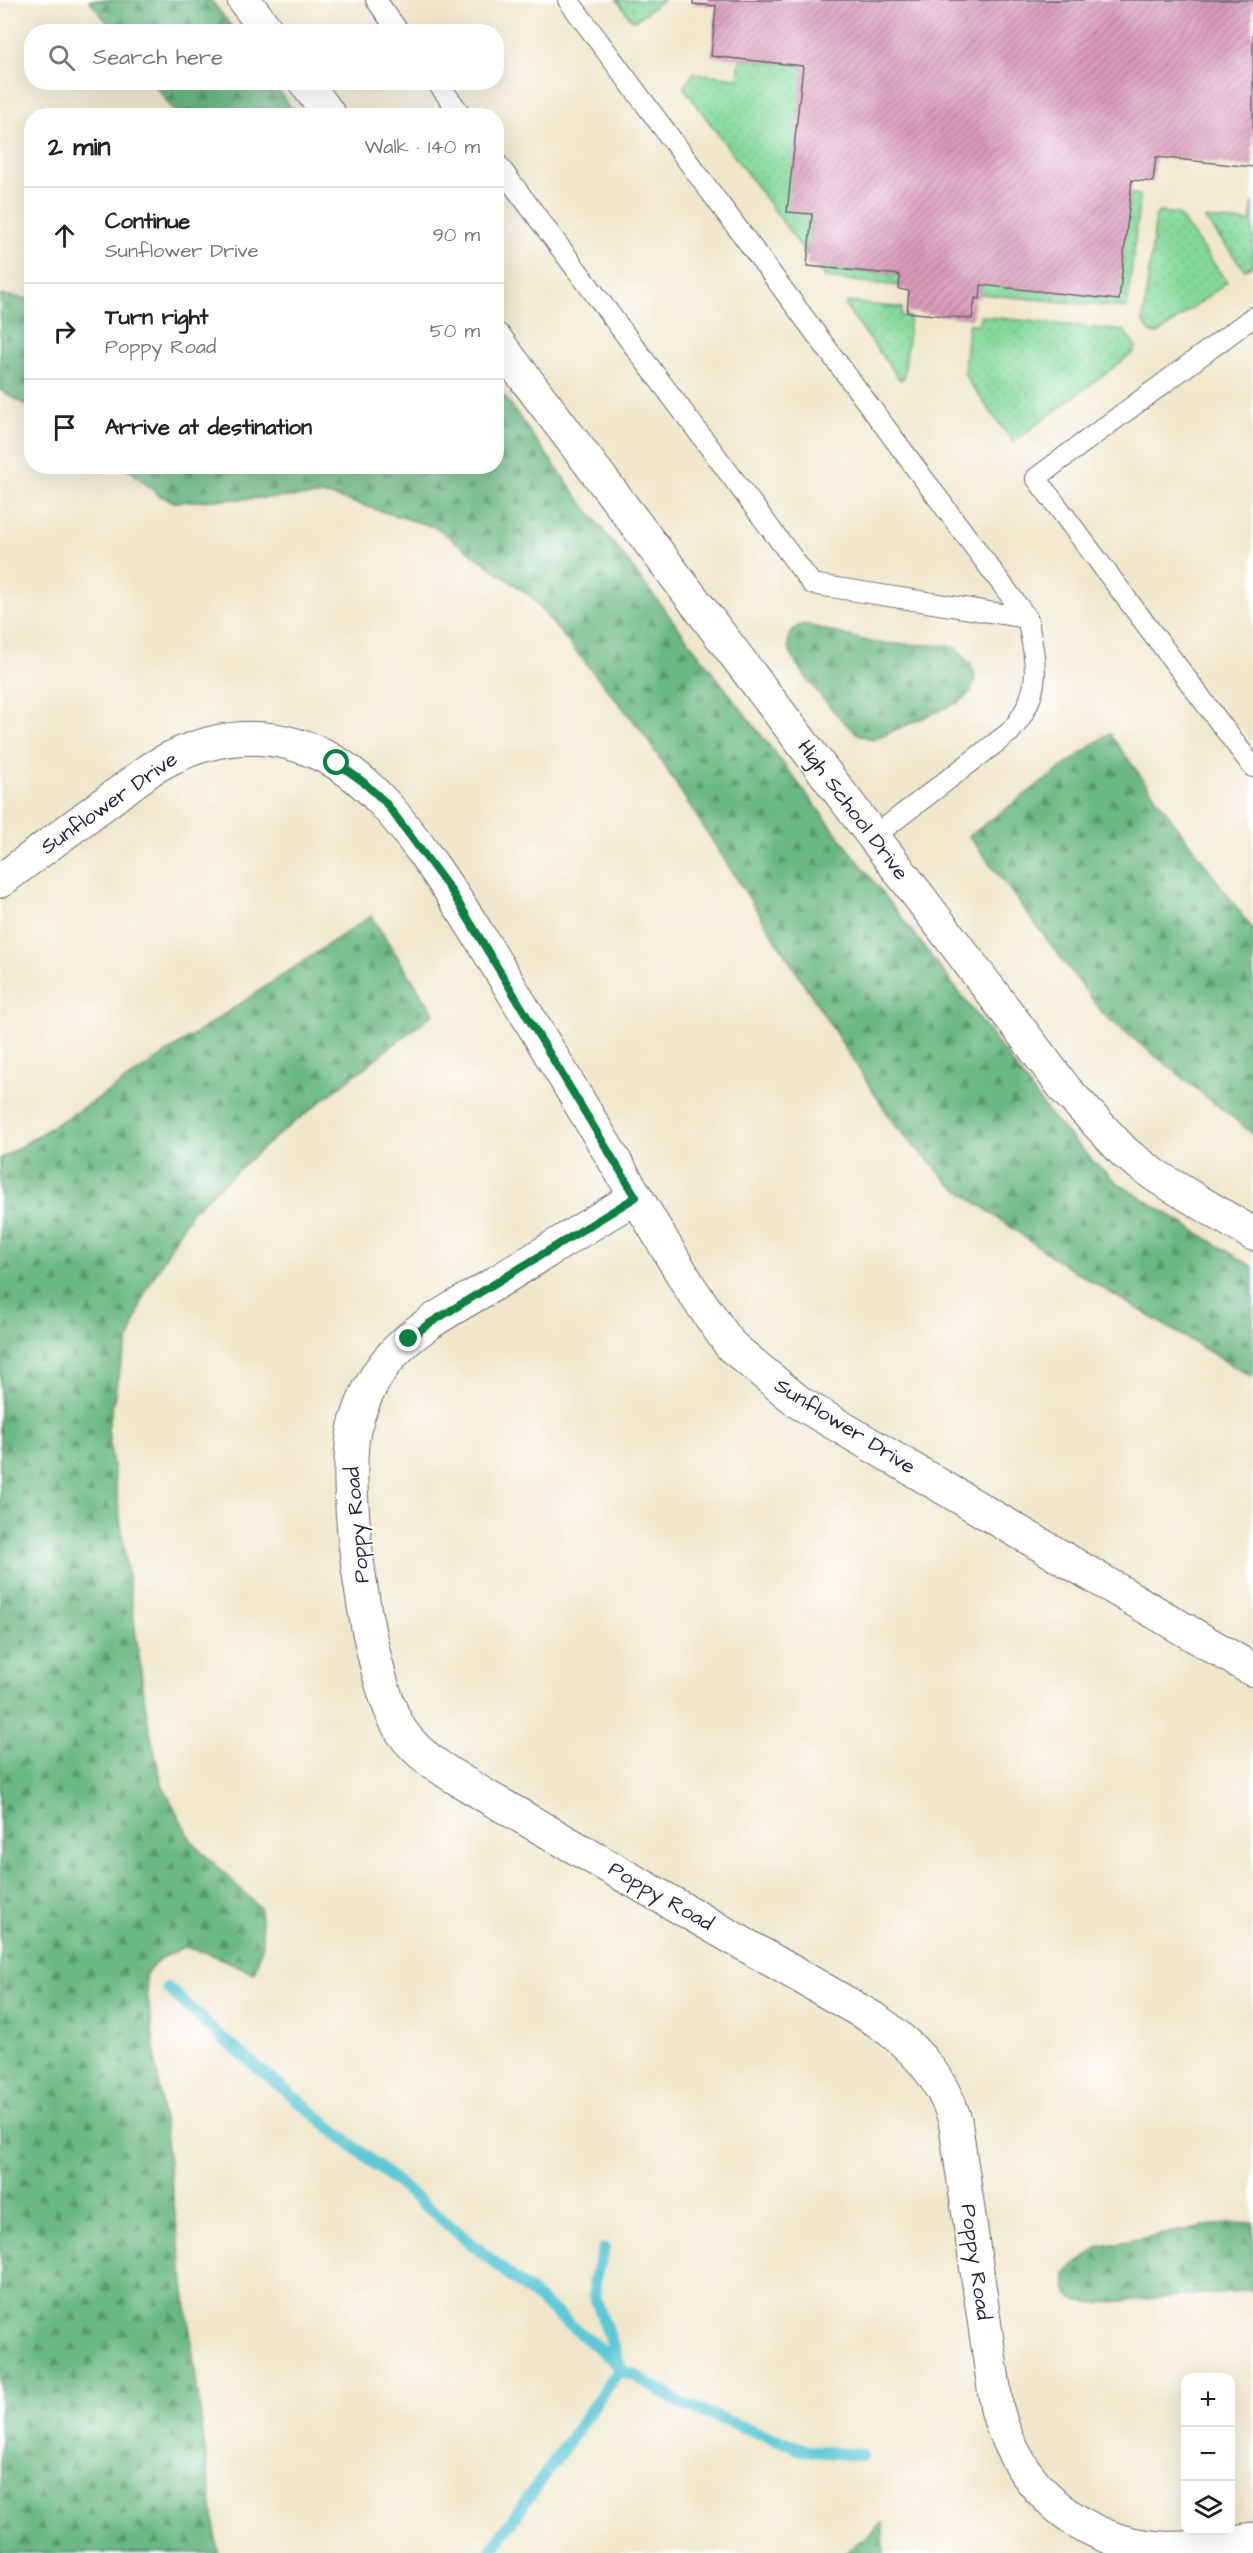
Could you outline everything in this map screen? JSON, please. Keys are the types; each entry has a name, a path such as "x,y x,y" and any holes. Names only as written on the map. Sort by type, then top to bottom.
{"street":[{"path":"244,0 262,24"},
{"path":"311,90 324,108"},
{"name":"High School Drive","path":"504,351 1066,1090 1125,1153 1156,1176 1253,1234"},
{"name":"Sunflower Drive","path":"0,881 151,769 191,748 224,739 267,739 312,751 325,757 362,781 385,802 452,892 711,1320 730,1346 762,1374 800,1402 1253,1670"},
{"name":"Poppy Road","path":"636,1197 427,1325 392,1354 374,1382 355,1427 350,1483 371,1647 382,1690 391,1712 414,1748 429,1760 484,1795 876,2020 918,2053 948,2099 955,2120 997,2409 1002,2429 1020,2465 1038,2489 1064,2513 1090,2529 1117,2540 1161,2548 1179,2548 1253,2539"}],"lane":[{"path":"376,0 393,24"},
{"path":"568,0 1027,618 1034,648 1036,683 1022,719 1010,732 873,837"},
{"path":"443,90 456,108"},
{"path":"504,173 812,584 1027,618"},
{"path":"1253,317 1036,478 1253,767"}],"green space":[{"path":"89,0 211,0 230,24 108,24"},
{"path":"617,0 663,0 636,20 631,19"},
{"path":"740,59 803,66 812,214 807,255 684,88 693,73 738,78"},
{"path":"158,90 277,90 292,108 172,108"},
{"path":"1130,194 1140,195 1127,308 980,294 981,285"},
{"path":"1253,202 1253,265 1245,270 1205,219 1250,222"},
{"path":"1159,212 1178,214 1227,282 1158,334 1151,333 1143,321 1156,215"},
{"path":"817,267 900,275 899,286 826,278"},
{"path":"0,295 24,298 24,404 0,390"},
{"path":"848,302 902,308 901,316 910,317 904,378 900,380 845,306"},
{"path":"980,316 1124,331 1136,347 1134,352 1013,442 964,373 968,327 969,324 979,324"},
{"path":"504,397 577,496 978,1017 1050,1115 1094,1162 1119,1184 1253,1267 1253,1378 1064,1265 950,1184 894,1124 642,731 530,596 437,528 328,495 174,502 159,495 134,474 504,474"},
{"path":"804,624 875,643 954,646 971,666 975,680 973,687 961,701 873,740 852,729 832,709 793,657 788,645 790,637 794,630"},
{"path":"1109,733 1253,930 1253,1134 1104,1015 969,836"},
{"path":"371,916 434,1013 273,1139 191,1212 145,1292 120,1367 108,1429 148,1723 162,1784 192,1842 260,1908 263,1943 254,1973 208,1953 184,1947 158,1960 145,1975 218,2553 0,2553 0,1159 108,1092"},
{"path":"1253,2222 1253,2290 1097,2303 1076,2300 1067,2289 1066,2273 1098,2247 1204,2226"},
{"path":"883,2523 884,2553 845,2553"}],"building":[{"path":"693,0 1253,0 1253,167 1156,157 1153,182 1132,180 1119,300 981,285 980,299 975,298 972,319 907,312 909,291 899,289 900,275 807,266 812,214 787,212 803,66 711,56 716,6 693,4"}],"waterway":[{"path":"168,1988 223,2039 620,2366"},
{"path":"489,2553 619,2370 620,2366 595,2297 594,2281 604,2249"},
{"path":"619,2370 636,2376 682,2404 799,2448 861,2455"}],"route":[{"path":"337,763 385,802 452,892 636,1197 427,1325 409,1339"}]}
